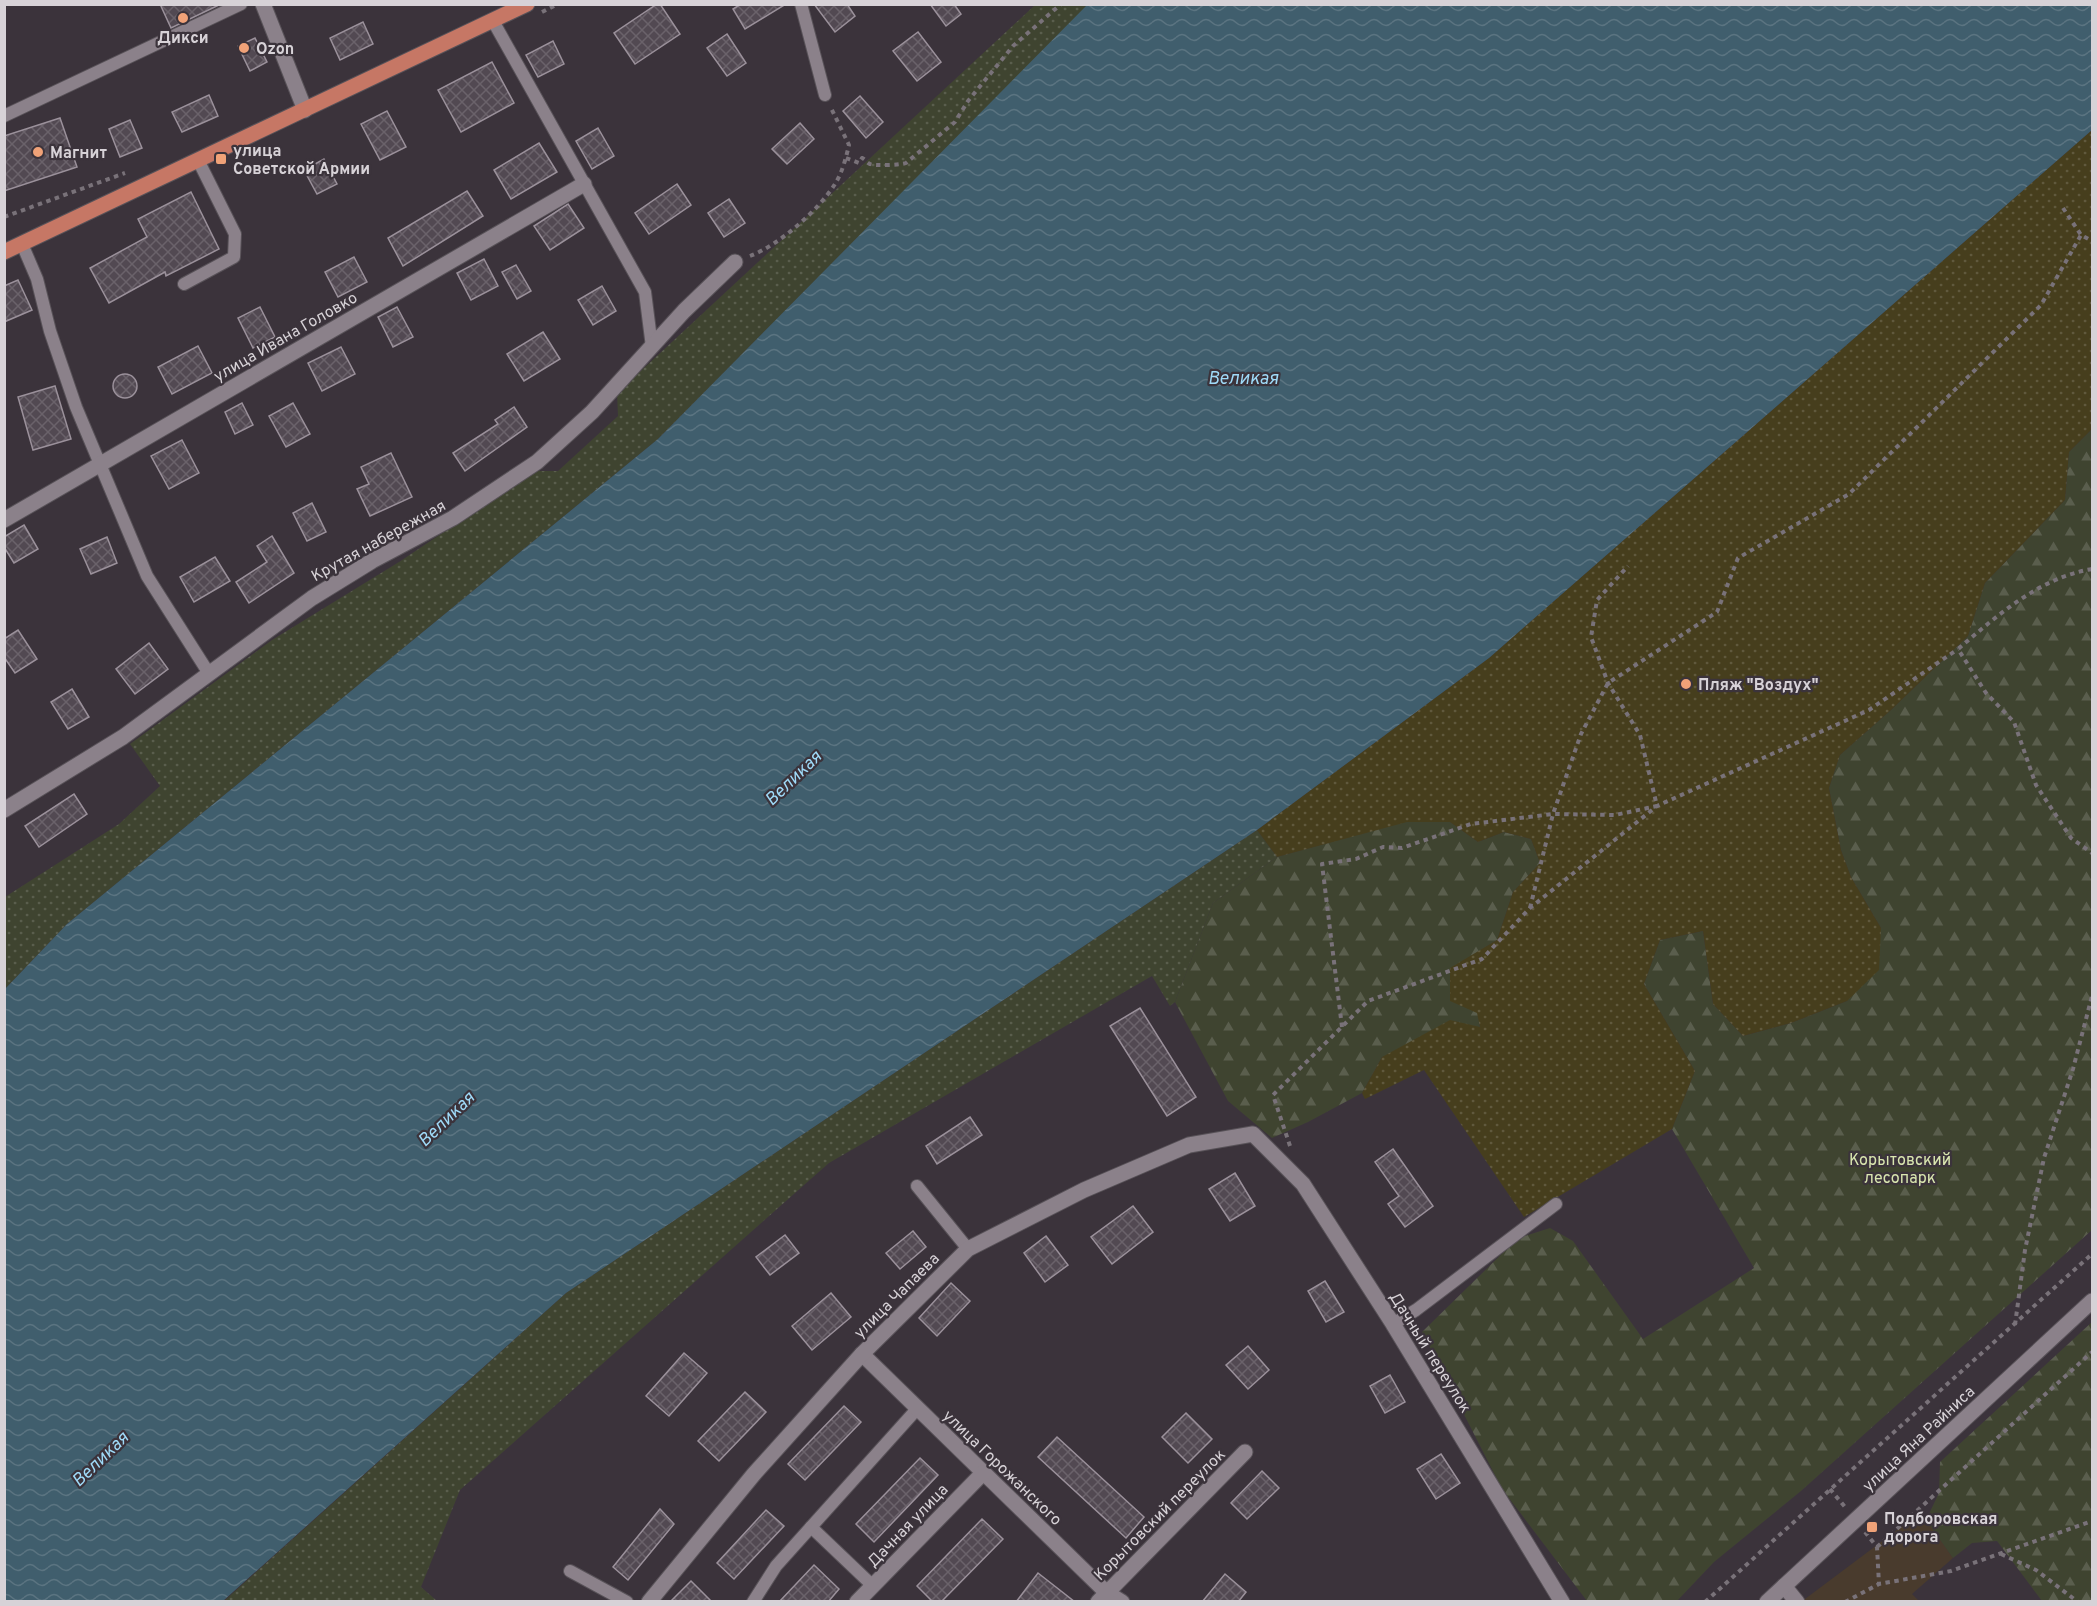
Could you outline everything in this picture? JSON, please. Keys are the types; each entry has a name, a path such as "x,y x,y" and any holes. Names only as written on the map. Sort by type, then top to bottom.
{"main road":[{"path":"4,252 527,4"}],"street":[{"path":"262,4 305,110"},
{"name":"улица Ивана Головко","path":"4,520 584,184"},
{"name":"Крутая набережная","path":"4,810 123,737 208,672 312,598 372,561 453,518 537,462 592,412 684,310 735,262"},
{"name":"улица Чапаева","path":"649,1602 754,1474 862,1354 968,1249 1084,1190 1190,1145 1253,1134"},
{"name":"Дачный переулок","path":"1253,1134 1303,1184 1393,1324 1562,1602"},
{"name":"улица Яна Райниса","path":"1767,1602 2092,1301"},
{"name":"улица Горожанского","path":"862,1354 983,1473 1102,1597 1122,1602"},
{"name":"Корытовский переулок","path":"1102,1597 1245,1452"},
{"name":"Дачная улица","path":"857,1602 983,1473"},
{"path":"1784,1586 1797,1602"}],"lane":[{"path":"4,116 241,4"},
{"path":"801,4 825,95"},
{"path":"493,21 645,291 652,347"},
{"path":"184,284 234,257 235,234 198,160"},
{"path":"22,243 37,279 50,331 76,407 147,576 208,672"},
{"path":"917,1186 968,1249"},
{"path":"1393,1324 1416,1310 1556,1204"},
{"path":"753,1602 776,1566 917,1409"},
{"path":"811,1527 873,1586"},
{"path":"570,1571 627,1602"}],"path":[{"path":"846,158 858,163 865,158 873,165 899,166 906,163 955,122 968,101 1012,46 1060,4"},
{"path":"735,262 774,245 827,195 836,182 849,145 825,95"},
{"path":"2063,208 2081,235 2092,241"},
{"path":"1530,908 1552,814 1581,734 1608,683 1717,612 1738,558 1849,494 2041,305 2081,235"},
{"path":"1628,566 1597,600 1591,637 1608,683 1640,735 1657,806"},
{"path":"1342,1027 1322,864 1356,859 1383,847 1402,848 1472,824 1552,814 1615,815 1657,806 1869,710 1958,649 2016,600 2079,572 2092,569"},
{"path":"1958,649 1986,693 2014,722 2042,794 2071,838 2092,853"},
{"path":"1292,1151 1273,1095 1368,1001 1482,959 1530,908 1657,806"},
{"path":"2015,1326 2025,1250 2044,1158 2073,1069 2092,996"},
{"path":"1705,1602 2015,1326 2092,1254"},
{"path":"1877,1547 2092,1352"},
{"path":"1845,1602 1880,1584 1952,1570 2092,1521"},
{"path":"1860,1525 1877,1547 1880,1584"},
{"path":"2000,1553 2036,1569 2078,1602"}],"shaded area":[{"path":"1921,1512 1953,1558 1912,1594 1919,1601 1801,1602"}],"green space":[{"path":"1035,5 1088,5 658,439 67,924 5,989 5,897 119,824 160,786 130,744 272,640 399,562 535,471 558,471 618,416 617,393"},
{"name":"Корытовский лесопарк","path":"2092,429 2092,1230 1801,1491 1714,1562 1677,1601 1587,1601 1502,1489 1422,1332 1518,1238 1550,1228 1573,1241 1643,1339 1754,1268 1672,1129 1695,1071 1644,984 1660,940 1703,931 1713,1004 1743,1036 1791,1023 1847,1001 1881,928 1851,877 1841,850 1829,788 1840,755 1968,636 1985,583 2065,500 2069,452"},
{"path":"1407,821 1450,822 1478,842 1504,832 1531,839 1540,863 1513,892 1497,940 1450,969 1478,1013 1480,1028 1382,1057 1362,1093 1272,1138 1228,1101 1175,1002 1213,903 1277,857"},
{"path":"1257,830 1277,857 1213,903 1175,1002 1170,1006 1152,976 829,1163 460,1490 421,1587 437,1601 223,1602 566,1293"},
{"path":"2092,1322 2092,1601 2042,1601 1997,1541 1972,1543 1953,1558 1926,1520 1939,1493 1940,1462"}],"sand":[{"name":"Пляж \"Воздух\"","path":"2092,130 2092,429 2069,452 2065,500 1985,583 1968,636 1840,755 1829,788 1841,850 1851,877 1881,928 1879,970 1847,1001 1791,1023 1743,1036 1713,1004 1703,931 1660,940 1644,984 1695,1071 1672,1129 1524,1217 1424,1070 1365,1099 1362,1093 1382,1057 1450,1020 1480,1027 1477,1013 1450,1001 1450,968 1497,940 1513,892 1540,863 1531,839 1504,832 1478,842 1450,822 1407,822 1277,857 1257,830 1489,658"}],"water":[{"name":"Великая","path":"1088,4 2092,5 2092,130 1489,658 1257,830 566,1293 223,1601 5,1601 5,989 67,924 658,439"}],"building":[{"name":"Дикси","path":"160,4 221,4 171,28"},
{"path":"660,4 680,34 635,64 614,33"},
{"path":"741,4 786,4 745,29 733,9"},
{"path":"814,4 847,4 855,16 835,32"},
{"path":"930,4 954,4 961,14 946,26"},
{"path":"363,22 373,44 340,60 330,38"},
{"path":"918,32 941,62 917,81 893,51"},
{"path":"727,34 746,63 727,76 707,48"},
{"path":"255,38 267,62 250,71 238,46"},
{"path":"553,41 564,64 538,77 526,55"},
{"path":"492,62 514,103 461,132 438,90"},
{"path":"209,95 218,116 182,132 172,112"},
{"path":"860,96 883,122 866,138 843,111"},
{"path":"387,111 406,147 380,160 361,124"},
{"name":"Магнит","path":"60,118 77,167 4,191 4,136"},
{"path":"130,120 142,148 120,157 109,129"},
{"path":"800,123 814,139 787,164 772,149"},
{"path":"598,128 614,156 592,169 576,141"},
{"path":"539,143 557,172 511,199 494,170"},
{"path":"324,159 337,184 317,194 304,170"},
{"path":"677,184 691,205 649,234 635,213"},
{"path":"467,191 483,216 403,266 388,238"},
{"path":"191,192 219,249 166,276 165,272 109,303 90,268 147,237 138,219"},
{"path":"729,199 745,223 724,237 708,213"},
{"path":"568,204 584,228 550,250 534,226"},
{"path":"354,257 367,282 338,297 325,272"},
{"path":"484,259 498,286 471,300 457,273"},
{"path":"516,265 531,291 517,299 502,272"},
{"path":"18,280 32,310 4,322 4,286"},
{"path":"602,286 616,311 593,325 578,300"},
{"path":"260,307 275,337 253,348 238,318"},
{"path":"397,307 413,337 393,347 378,317"},
{"path":"543,332 560,359 524,381 507,354"},
{"path":"198,346 212,373 172,394 158,367"},
{"path":"341,347 355,374 322,391 308,363"},
{"path":"125,374 134,377 137,386 134,395 125,398 116,395 113,386 116,377"},
{"path":"55,386 71,439 33,450 18,397"},
{"path":"242,403 253,425 235,434 225,412"},
{"path":"293,403 310,434 286,447 269,416"},
{"path":"514,407 527,427 465,471 453,453 498,424 495,420"},
{"path":"182,440 199,473 169,489 151,456"},
{"path":"391,453 412,497 370,516 357,489 369,484 361,467"},
{"path":"312,503 326,532 307,541 293,513"},
{"path":"24,525 38,549 14,563 4,547 4,537"},
{"path":"272,536 294,573 249,603 236,582 267,562 257,546"},
{"path":"107,537 117,563 91,574 80,549"},
{"path":"215,557 230,581 194,602 180,577"},
{"path":"18,630 37,659 15,673 4,657 4,639"},
{"path":"149,643 168,669 135,694 116,669"},
{"path":"72,689 89,717 68,729 51,702"},
{"path":"74,794 87,814 39,847 25,826"},
{"path":"1140,1008 1196,1097 1167,1116 1110,1026"},
{"path":"970,1117 982,1135 937,1164 926,1146"},
{"path":"1393,1149 1433,1206 1405,1227 1388,1204 1399,1196 1375,1162"},
{"path":"1235,1173 1255,1206 1230,1221 1209,1189"},
{"path":"1133,1206 1153,1232 1112,1264 1091,1237"},
{"path":"913,1231 926,1247 900,1269 886,1253"},
{"path":"785,1235 799,1253 770,1275 756,1257"},
{"path":"1046,1236 1068,1265 1045,1282 1024,1253"},
{"path":"1325,1281 1344,1312 1326,1322 1308,1291"},
{"path":"951,1283 970,1301 937,1336 919,1318"},
{"path":"831,1293 851,1317 812,1350 792,1326"},
{"path":"1248,1346 1269,1370 1248,1389 1226,1365"},
{"path":"684,1353 707,1373 669,1416 646,1396"},
{"path":"1390,1375 1405,1402 1385,1413 1370,1386"},
{"path":"745,1392 766,1412 719,1461 698,1441"},
{"path":"844,1406 861,1422 805,1480 788,1464"},
{"path":"1186,1413 1212,1439 1188,1463 1162,1437"},
{"path":"1057,1437 1144,1517 1126,1538 1038,1457"},
{"path":"1441,1454 1460,1483 1436,1499 1417,1469"},
{"path":"920,1458 938,1475 874,1542 856,1524"},
{"path":"1262,1471 1279,1488 1247,1519 1231,1503"},
{"path":"660,1509 674,1524 628,1580 613,1567"},
{"path":"766,1510 784,1526 734,1579 717,1563"},
{"path":"982,1519 1003,1539 941,1602 933,1602 917,1586"},
{"path":"814,1565 839,1589 828,1602 779,1602"},
{"path":"1038,1573 1075,1602 1016,1602"},
{"path":"1225,1574 1246,1592 1238,1602 1202,1602"},
{"path":"691,1581 712,1602 670,1602"}],"place":[{"name":"Дикси","path":"183,18"},
{"name":"Ozon","path":"244,48"},
{"name":"Магнит","path":"38,152"},
{"name":"улица Советской Армии","path":"221,159"},
{"name":"Пляж \"Воздух\"","path":"1686,684"},
{"name":"Подборовская дорога","path":"1872,1527"}]}
